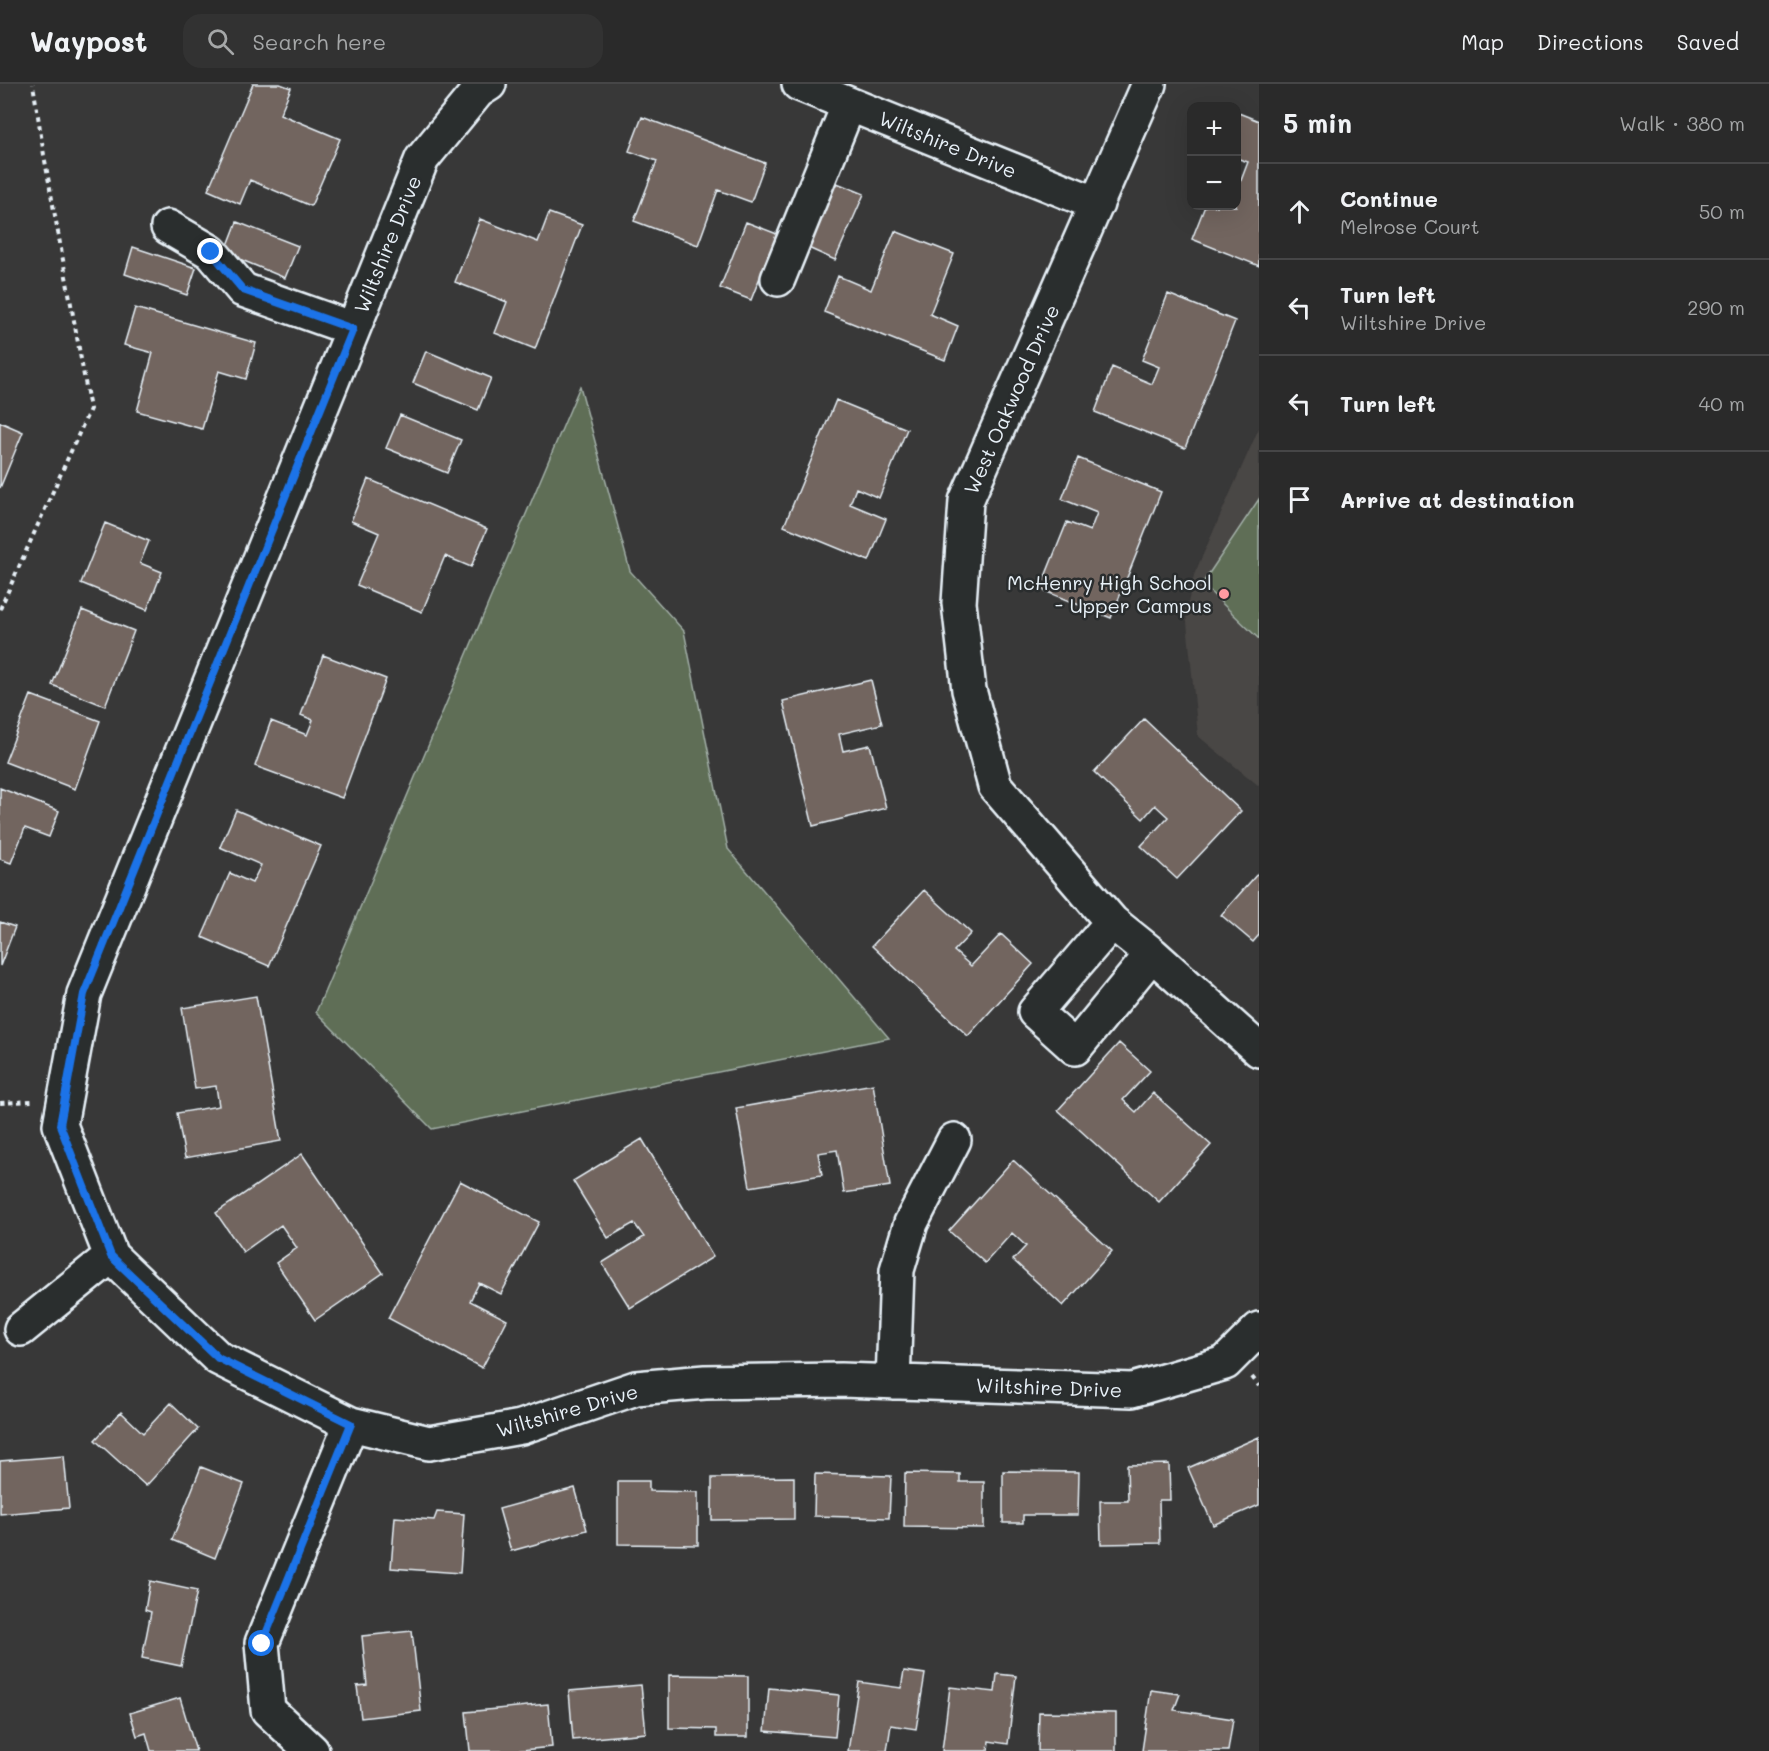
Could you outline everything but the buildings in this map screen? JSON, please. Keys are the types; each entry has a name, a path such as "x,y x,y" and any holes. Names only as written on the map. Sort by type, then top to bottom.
{"street":[{"name":"Wiltshire Drive","path":"489,84 478,91 422,159 84,994 60,1125 111,1256 218,1358 351,1424 429,1443 521,1427 636,1388 716,1382 841,1380 1132,1390 1225,1364 1259,1329"},
{"name":"Wiltshire Drive","path":"799,84 844,96 1097,204"},
{"name":"West Oakwood Drive","path":"1149,84 966,501 958,603 969,690 995,786 1112,922 1152,954 1259,1050"},
{"path":"778,279 844,96"},
{"path":"168,227 211,252 243,290 353,329"},
{"path":"1112,922 1035,1012 1075,1048 1152,954"},
{"path":"893,1382 897,1270 911,1223 954,1140"},
{"path":"21,1329 111,1256"},
{"path":"312,1751 268,1710 262,1644 351,1424"}],"path":[{"path":"0,609 90,409 33,84"}],"shaded area":[{"name":"McHenry High School - Upper Campus","path":"1259,428 1259,786 1198,736 1186,612 1194,575"}],"green space":[{"path":"580,386 630,571 684,631 728,849 889,1038 432,1129 316,1012"},
{"path":"1259,499 1259,639 1202,584"}],"place":[{"name":"McHenry High School - Upper Campus","path":"1224,594"}],"route":[{"path":"211,252 243,290 353,329 84,994 60,1125 111,1256 218,1358 351,1424 262,1644"}]}
